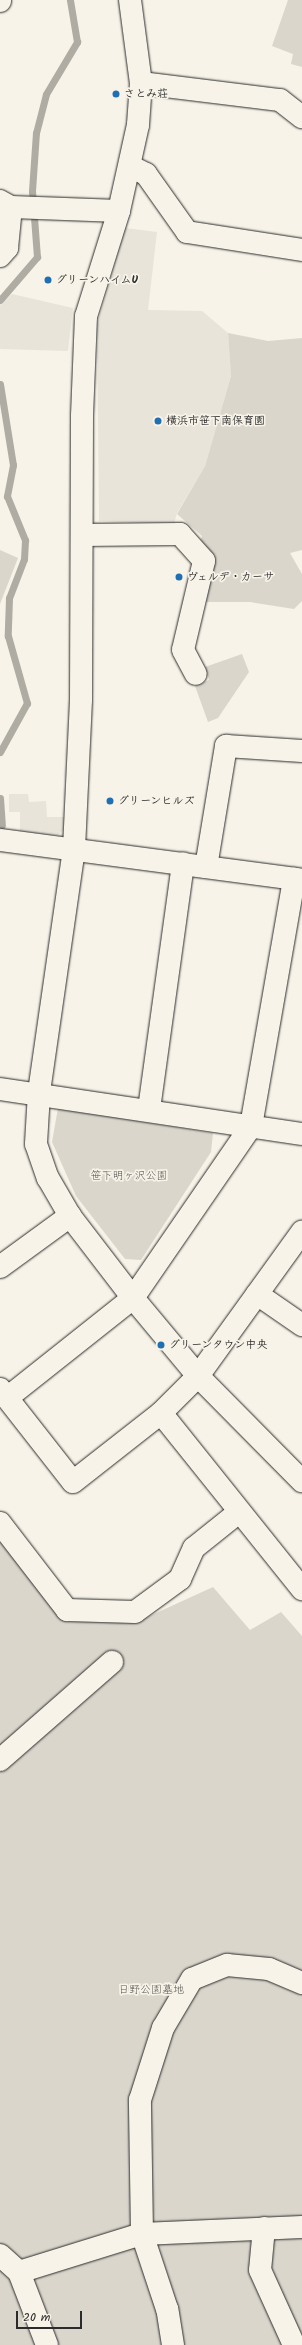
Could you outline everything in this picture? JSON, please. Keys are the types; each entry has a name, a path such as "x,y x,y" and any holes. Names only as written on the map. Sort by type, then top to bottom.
{"street":[{"path":"130,0 141,83 138,125 119,211 86,316 81,700 74,849 39,1093 36,1144 48,1178 70,1216 133,1298 198,1376 302,1481"},
{"path":"141,83 280,100 302,117"},
{"path":"130,166 146,174 187,232 302,250"},
{"path":"0,256 7,248 10,205 119,211"},
{"path":"82,535 180,534 204,560 182,650 196,674"},
{"path":"206,867 226,746 302,751"},
{"path":"0,840 183,863 298,880 251,1126 133,1298 4,1393 73,1482 161,1413 198,1376 302,1232"},
{"path":"149,1109 183,863"},
{"path":"0,1089 39,1093 149,1109 302,1134"},
{"path":"0,1267 70,1216"},
{"path":"257,1294 302,1325"},
{"path":"161,1413 302,1589"},
{"path":"0,1523 67,1610 135,1612 180,1579 194,1548 239,1512"},
{"path":"0,1760 112,1662"},
{"path":"173,2345 167,2309 142,2234 140,2100 163,2028 192,1979 227,1965 269,1969 302,1983"},
{"path":"18,2272 142,2234 302,2227"},
{"path":"264,2228 260,2270 294,2345"},
{"path":"0,2255 18,2272 47,2345"}],"shaded area":[{"name":"横浜市笹下南保育園","path":"125,228 157,232 148,310 202,311 228,333 231,376 205,466 177,513 174,524 99,521 97,324"},
{"path":"12,294 73,308 68,351 0,349 0,306"},
{"path":"9,794 28,794 29,802 46,801 47,817 66,817 66,827 58,835 20,835 20,812 9,812"}],"green space":[{"path":"288,0 302,0 302,67 291,64 293,54 272,46"},
{"path":"228,333 268,341 302,338 302,550 290,553 302,574 302,601 294,609 250,602 205,602 215,555 198,547 202,536 177,514 205,466 231,376"},
{"path":"0,550 18,558 0,604"},
{"path":"242,654 249,672 218,718 208,722 195,686 209,680 205,667"},
{"name":"笹下明ヶ沢公園","path":"58,1108 213,1133 211,1152 141,1260 125,1259 76,1196 52,1142"},
{"name":"日野公園墓地","path":"0,1534 63,1619 143,1619 213,1587 250,1630 281,1612 302,1636 302,2345 0,2345"}],"waterway":[{"path":"0,300 37,257 32,191 36,133 46,94 77,42 70,0"},
{"path":"0,384 13,465 7,496 25,540 24,559 9,598 8,636 27,703 0,752"},
{"path":"0,798 2,825"}],"place":[{"name":"さとみ荘","path":"116,94"},
{"name":"グリーンハイムU","path":"48,280"},
{"name":"横浜市笹下南保育園","path":"158,421"},
{"name":"ヴェルデ・カーサ","path":"179,577"},
{"name":"グリーンヒルズ","path":"110,801"},
{"name":"グリーンタウン中央","path":"161,1345"}]}
